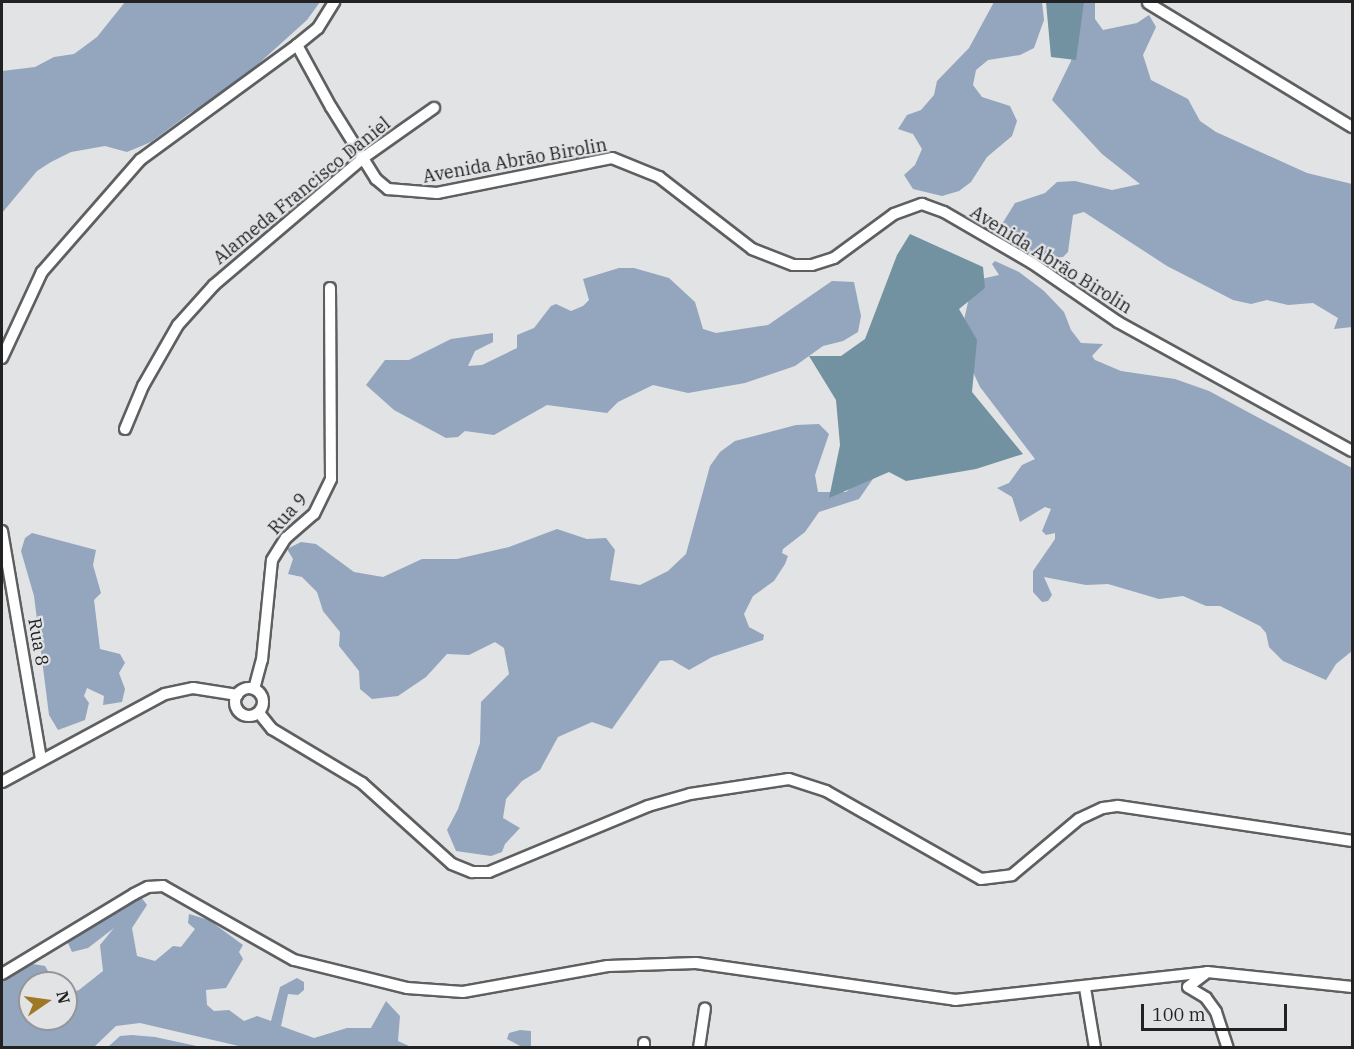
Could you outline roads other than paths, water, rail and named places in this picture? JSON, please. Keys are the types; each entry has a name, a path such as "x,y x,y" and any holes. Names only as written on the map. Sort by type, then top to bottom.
{"street":[{"path":"2,358 42,272 140,160 318,28 334,2"},
{"path":"1148,3 1353,127"},
{"name":"Avenida Abrão Birolin","path":"297,45 363,158 388,189 418,195 612,158 659,177 752,249 793,264 812,265 834,258 894,214 922,204 944,212 1032,264 1118,322 1353,451"},
{"name":"Alameda Francisco Daniel","path":"125,429 143,386 178,325 254,248 363,158 434,108"},
{"name":"Rua 9","path":"254,689 262,660 272,560 286,538 314,514 330,479 330,288"},
{"name":"Rua 8","path":"2,531 41,758"},
{"path":"2,782 41,758 165,694 193,688 237,694 245,689 254,689 263,700 258,713 247,717 239,712 235,704 237,694"},
{"path":"258,713 272,729 362,783 452,864 472,872 489,872 648,806 690,794 789,779 826,791 981,879 1012,875 1079,819 1102,808 1118,806 1353,841"},
{"path":"2,974 135,894 148,887 163,886 294,960 407,988 463,992 608,966 696,963 955,1000 1085,988 1207,972 1353,987"},
{"path":"1207,972 1188,987 1206,998 1216,1011 1228,1047"},
{"path":"1085,988 1095,1047"},
{"path":"699,1047 705,1008"}]}
